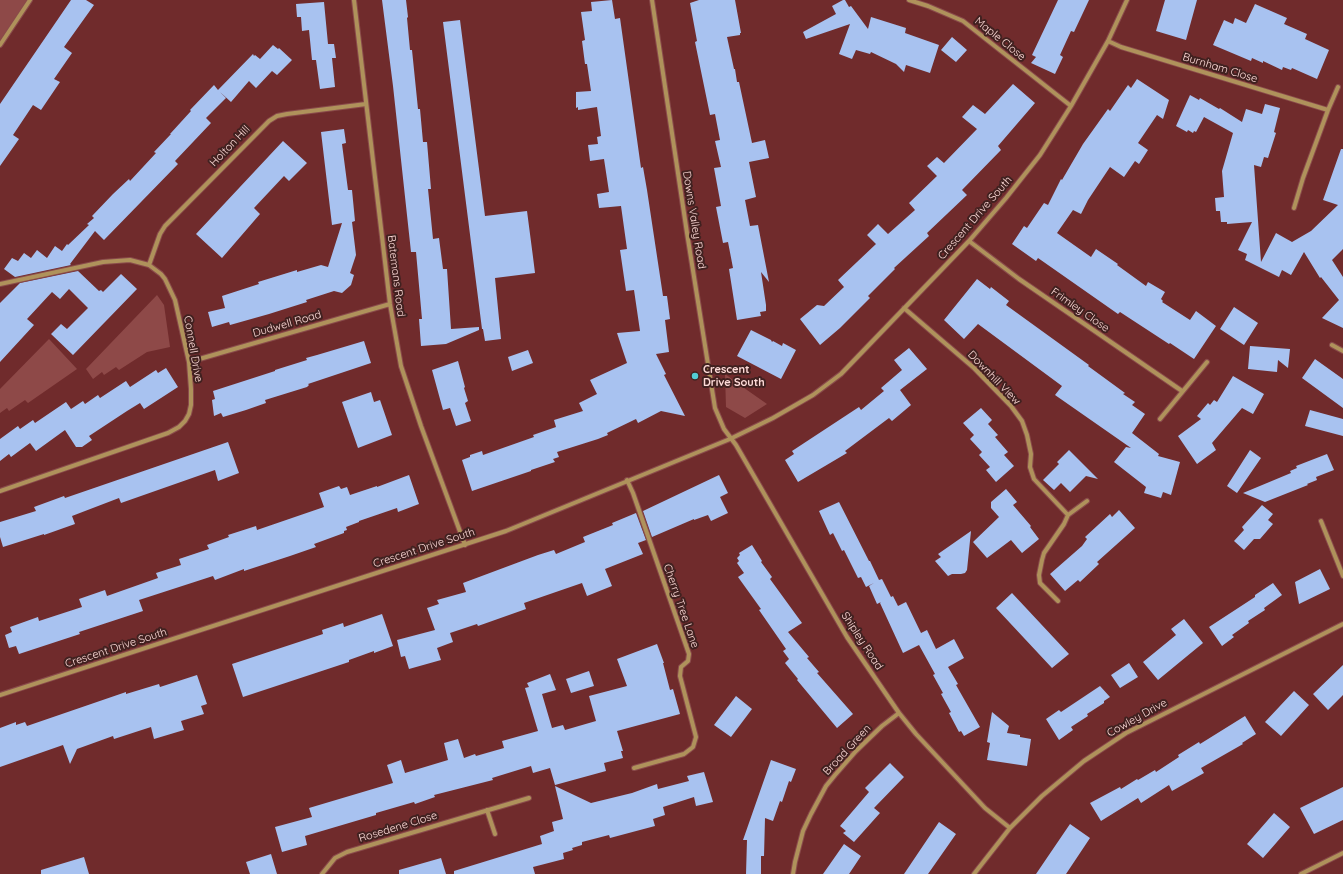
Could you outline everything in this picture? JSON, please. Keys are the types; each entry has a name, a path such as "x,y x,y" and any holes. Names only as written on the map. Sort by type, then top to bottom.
{"street":[{"path":"0,44 30,0"},
{"name":"Batemans Road","path":"354,0 390,304 401,366 421,426 465,545"},
{"name":"Downs Valley Road","path":"652,0 715,408 724,430 730,439"},
{"name":"Maple Close","path":"909,0 928,6 963,21 1071,106"},
{"name":"Crescent Drive South","path":"0,695 506,531 627,480 730,439 773,418 813,395 841,374 969,242 1006,198 1040,155 1071,106 1108,41 1127,0"},
{"name":"Burnham Close","path":"1108,41 1121,47 1328,110"},
{"path":"1294,208 1302,178 1338,87"},
{"name":"Holton Hill","path":"149,265 160,234 165,226 269,121 277,116 287,114 366,104"},
{"name":"Frimley Close","path":"969,242 1019,279 1182,391"},
{"name":"Connell Drive","path":"0,284 103,262 130,260 149,265 165,279 175,300 191,373 191,405 189,414 179,427 168,434 0,491"},
{"name":"Dudwell Road","path":"189,362 390,304"},
{"name":"Downhill View","path":"904,308 974,368 1011,406 1022,421 1027,434 1031,454 1030,467 1034,479 1068,515"},
{"path":"1332,345 1343,351"},
{"path":"1160,418 1207,362"},
{"name":"Shipley Road","path":"730,439 739,450 847,637 899,713 916,734 985,808 1010,828"},
{"name":"Cherry Tree Lane","path":"627,480 633,493 688,654 688,661 681,667 680,676 696,736 693,747 684,754 634,768"},
{"path":"1058,601 1040,583 1039,575 1044,553 1064,524 1068,515 1087,501"},
{"path":"1321,520 1343,576"},
{"name":"Cowley Drive","path":"974,874 1010,828 1042,796 1084,761 1126,733 1343,624"},
{"name":"Broad Green","path":"793,874 803,831 826,786 856,751 882,726 899,713"},
{"name":"Rosedene Close","path":"322,874 335,858 347,852 529,798"},
{"path":"487,810 495,834"},
{"path":"1301,874 1343,853"}],"shaded area":[{"path":"0,0 30,0 0,45"},
{"path":"157,295 164,305 170,347 147,352 119,370 116,367 104,375 102,372 93,379 86,369"},
{"path":"49,339 77,369 28,403 25,400 9,411 7,408 0,413 0,389"},
{"path":"725,374 767,404 745,418 726,407"}],"building":[{"path":"71,0 86,0 94,5 64,47 72,53 54,79 60,82 41,110 33,105 13,135 19,139 0,166 0,104"},
{"path":"382,0 406,0 410,50 412,50 418,109 420,109 423,142 427,142 431,189 428,189 433,239 439,238 443,269 447,269 451,329 479,327 479,330 446,344 421,346 419,319 422,319 416,252 411,252"},
{"path":"612,0 615,19 620,18 641,168 643,167 663,296 667,296 670,319 665,320 669,352 656,354 666,374 664,375 685,416 661,411 638,423 636,419 607,433 608,435 557,452 559,457 553,459 555,462 472,491 462,460 470,457 470,455 482,451 483,455 534,437 533,435 556,427 554,420 583,411 579,403 597,394 590,380 627,363 617,333 640,331 634,290 626,291 620,250 627,249 621,206 599,208 597,194 609,192 604,159 590,161 588,145 598,144 597,137 601,136 597,107 578,110 578,107 576,108 576,92 591,91 582,41 585,40 581,12 592,11 591,2"},
{"path":"699,0 735,0 741,33 740,35 727,37 737,82 739,82 752,143 765,140 769,158 749,162 756,197 745,200 750,226 758,225 769,282 761,272 766,311 760,312 761,316 737,320 729,269 733,268 728,242 723,243 716,207 721,206 714,168 721,167 715,141 720,140 715,114 710,115 695,42 697,41 690,3"},
{"path":"845,0 849,7 851,6 868,29 871,17 906,28 905,33 939,45 930,73 906,65 904,72 896,64 871,52 870,54 856,50 852,59 839,54 850,24 806,39 803,32 836,14 832,6"},
{"path":"1058,0 1089,0 1074,32 1071,31 1060,55 1063,57 1055,74 1031,63 1036,57 1032,55"},
{"path":"1165,0 1197,0 1186,40 1156,31"},
{"path":"324,2 328,44 334,44 336,58 332,58 335,87 320,89 316,60 312,60 309,30 302,31 301,17 297,17 296,4"},
{"path":"1255,4 1287,18 1284,24 1307,34 1305,39 1329,50 1317,79 1292,68 1291,70 1283,67 1282,70 1263,61 1263,63 1252,58 1251,61 1213,45 1224,20 1233,24 1235,18 1246,23"},
{"path":"460,20 485,216 527,211 535,273 495,278 501,339 485,341 482,329 443,22"},
{"path":"952,37 967,50 956,62 941,50"},
{"path":"273,45 278,49 279,48 292,60 277,75 272,71 256,88 249,81 231,102 220,92 226,98 206,118 211,123 175,161 178,164 104,240 95,231 70,264 71,265 15,277 4,269 12,258 18,261 24,253 31,258 37,250 47,258 55,246 62,251 67,244 68,245 89,225 87,224 94,218 92,216 113,194 129,179 130,181 156,153 154,152 191,111 190,110 214,85 218,90 253,54 260,59"},
{"path":"1137,79 1169,100 1163,119 1157,115 1138,143 1148,150 1139,164 1135,161 1124,177 1110,167 1088,200 1081,214 1073,210 1057,233 1091,257 1096,249 1146,286 1148,282 1165,292 1161,299 1163,301 1162,302 1190,320 1196,311 1216,326 1194,359 1120,312 1118,314 1038,258 1036,261 1012,244 1024,226 1027,228 1044,203 1048,205 1061,179 1062,180 1083,144 1108,109 1110,111 1128,85 1131,88"},
{"path":"1013,84 1035,103 998,146 1001,150 962,190 967,195 927,233 929,236 894,268 895,269 868,296 870,298 840,328 820,345 800,319 817,305 824,306 844,287 838,280 876,244 867,235 878,224 888,234 915,210 909,203 937,176 927,166 937,157 944,163 977,129 962,117 973,105 985,114"},
{"path":"1190,95 1199,100 1200,98 1219,109 1220,108 1242,122 1246,109 1262,114 1265,104 1280,108 1274,132 1276,133 1268,158 1264,157 1261,167 1254,165 1261,262 1276,233 1292,242 1311,231 1338,205 1323,200 1341,149 1343,149 1343,249 1332,260 1343,277 1343,328 1322,318 1339,300 1321,277 1320,278 1304,252 1291,275 1282,270 1279,277 1245,260 1247,254 1238,250 1252,222 1227,224 1227,222 1221,222 1220,211 1216,211 1215,198 1224,197 1222,171 1233,133 1204,117 1196,132 1194,131 1193,133 1188,130 1187,132 1176,126"},
{"path":"344,129 346,143 342,144 348,190 352,190 355,221 352,222 356,255 350,273 354,275 351,285 342,293 334,291 306,300 307,302 269,314 230,325 229,322 212,327 208,312 225,308 222,296 259,284 258,282 297,270 297,272 321,265 328,267 342,223 332,225 321,132"},
{"path":"283,141 307,163 289,181 284,176 254,208 260,214 222,258 196,234"},
{"path":"78,271 99,291 101,290 103,292 121,274 137,289 73,355 51,334 61,324 67,329 88,308 69,289 60,299 52,292 27,319 34,325 0,362 0,303 20,283"},
{"path":"977,279 990,289 991,287 1009,301 1006,305 1089,365 1088,366 1135,402 1132,405 1145,414 1132,433 1159,454 1158,456 1180,462 1171,495 1163,492 1161,498 1144,493 1146,487 1114,462 1126,447 1131,448 1055,395 1062,386 978,324 964,339 944,320"},
{"path":"1234,307 1258,323 1244,345 1220,329"},
{"path":"751,330 771,340 772,342 773,341 782,346 783,343 796,350 781,379 737,356"},
{"path":"364,341 371,363 308,384 309,385 307,387 265,400 266,403 246,410 223,417 221,413 214,416 212,400 215,399 213,391 307,360 306,358"},
{"path":"1250,346 1290,349 1288,368 1278,360 1277,372 1248,369"},
{"path":"909,348 927,369 900,390 911,405 892,421 889,418 845,451 847,453 798,482 785,460 794,454 792,451 859,407 861,410 884,391 881,388 902,370 894,360"},
{"path":"528,350 533,363 512,371 508,357"},
{"path":"1315,359 1343,379 1343,408 1302,378"},
{"path":"458,361 468,401 465,403 471,421 456,426 450,408 443,410 432,370"},
{"path":"166,368 178,387 144,409 140,403 127,411 89,436 92,440 82,447 76,447 65,430 36,451 30,443 11,457 9,454 0,461 0,439 18,426 20,429 33,420 35,423 66,402 71,409 83,401 85,404 98,395 100,398 126,381 130,387 156,370 158,373"},
{"path":"1233,376 1264,394 1253,414 1242,408 1212,443 1216,450 1197,464 1178,436 1201,419 1197,416 1208,403 1210,405 1214,400 1217,402"},
{"path":"371,392 374,402 380,400 392,435 358,448 342,402"},
{"path":"981,408 992,420 988,424 998,435 995,437 1008,452 1004,455 1014,466 996,482 986,470 990,467 979,455 982,452 970,439 974,435 963,423"},
{"path":"1310,410 1343,419 1343,436 1305,426"},
{"path":"228,442 239,473 218,481 215,470 121,503 119,498 72,516 75,524 3,547 0,537 0,522 36,511 34,507 64,496 65,498"},
{"path":"1069,450 1098,479 1086,476 1070,492 1061,483 1054,490 1043,480 1059,464 1057,462"},
{"path":"1250,450 1261,458 1237,493 1227,486"},
{"path":"1327,454 1334,470 1316,477 1317,480 1307,484 1308,485 1265,502 1243,493 1291,473 1290,471 1297,468 1296,466"},
{"path":"409,475 419,504 398,512 397,508 359,521 346,527 347,530 344,531 344,533 314,544 316,547 290,556 244,571 244,569 215,580 213,576 139,600 143,611 79,632 80,634 19,654 16,646 9,648 5,635 12,632 10,627 38,617 39,621 82,607 79,599 105,590 107,596 158,578 156,573 181,565 179,559 209,549 207,545 229,537 228,535 256,526 257,530 324,507 319,493 339,486 341,489 347,487 350,495"},
{"path":"719,475 728,493 720,497 728,513 711,521 708,515 694,519 652,537 643,511"},
{"path":"1006,489 1017,502 1013,505 1031,526 1030,527 1039,539 1022,553 1011,540 987,558 973,542 999,517 991,508 991,502"},
{"path":"839,502 879,580 882,579 891,597 893,596 898,606 906,602 921,633 927,630 936,649 954,639 964,658 948,667 958,684 956,685 980,727 964,736 961,731 959,732 949,713 951,712 941,694 943,693 933,675 935,674 919,645 903,653 880,603 881,602 877,604 869,586 874,583 866,587 861,577 858,578 844,550 842,551 833,533 830,535 819,511"},
{"path":"1262,505 1273,514 1268,520 1273,524 1260,539 1254,539 1244,550 1234,541 1244,530 1242,527"},
{"path":"1119,510 1135,528 1097,562 1099,564 1080,582 1078,580 1065,591 1050,574 1082,546 1087,539 1085,537 1110,514 1112,517"},
{"path":"636,513 646,540 638,543 643,554 605,569 612,586 587,596 582,583 524,603 526,609 478,626 477,624 450,633 453,642 437,648 441,660 409,669 405,656 401,657 397,640 435,630 427,608 439,604 437,600 466,592 463,583 554,550 556,554 585,542 583,537 613,525 612,523"},
{"path":"971,531 967,570 965,573 952,574 948,576 935,561 941,557 938,554"},
{"path":"752,545 762,561 761,562 772,577 770,579 802,623 788,632 809,657 807,658 819,672 817,673 853,714 837,728 797,680 798,679 785,663 789,659 783,651 786,649 759,610 761,609 738,577 744,573 737,563 739,561 737,558 740,555 739,553"},
{"path":"1320,569 1330,589 1299,604 1295,582"},
{"path":"1273,583 1282,595 1264,608 1265,610 1248,621 1249,623 1232,635 1234,637 1222,646 1209,627 1255,597 1255,595"},
{"path":"1012,593 1069,654 1052,668 996,608"},
{"path":"382,614 393,646 374,653 374,651 349,660 349,662 243,697 232,664 323,634 322,630 343,623 344,627"},
{"path":"1184,619 1203,643 1158,680 1143,662 1176,635 1171,629"},
{"path":"657,644 664,663 670,690 673,689 680,714 617,731 623,751 621,751 623,758 604,763 606,771 555,785 550,768 533,773 531,766 492,778 493,780 434,795 435,797 415,804 414,802 376,813 376,815 305,836 307,845 282,852 275,827 312,817 309,808 393,783 387,765 401,760 405,773 448,760 444,743 458,739 464,758 475,754 476,756 504,748 502,741 538,731 525,688 529,687 527,683 550,674 556,690 542,694 552,728 563,725 565,730 596,721 589,696 627,686 617,659"},
{"path":"1129,663 1138,677 1120,688 1111,675"},
{"path":"1343,665 1343,695 1328,710 1313,694"},
{"path":"589,671 594,686 571,693 566,679"},
{"path":"197,675 207,704 201,706 204,714 181,721 184,730 154,739 151,727 114,739 113,736 77,749 70,764 63,745 0,767 0,728 16,722 16,725 25,722 27,726 126,692 126,694 159,684 160,687"},
{"path":"1100,686 1110,697 1104,701 1104,703 1087,714 1088,716 1071,727 1073,730 1059,740 1046,719 1059,710 1061,712"},
{"path":"1294,691 1309,705 1281,736 1265,722"},
{"path":"736,696 752,709 731,737 714,725"},
{"path":"992,712 1009,726 1007,733 1020,735 1020,737 1031,739 1027,766 987,760 990,743 987,742"},
{"path":"1245,716 1256,734 1242,743 1243,744 1201,768 1204,773 1172,791 1169,785 1141,803 1138,798 1101,821 1090,803 1120,787 1121,789 1155,770 1156,772 1179,757 1178,755 1199,742 1200,744"},
{"path":"771,760 796,769 791,782 789,781 782,802 780,801 773,821 765,818 764,856 761,856 761,874 746,874 747,840 743,840"},
{"path":"890,763 904,777 874,808 880,813 854,842 843,833 846,831 840,826 869,792 865,788"},
{"path":"704,772 713,802 696,806 694,797 663,807 665,815 653,819 655,826 610,838 609,835 582,842 582,845 563,853 564,859 533,867 535,874 454,874 454,871 542,844 540,836 554,831 552,822 563,819 555,786 591,803 632,793 657,784 658,789 689,781 687,776"},
{"path":"1343,787 1343,820 1314,834 1300,808"},
{"path":"1274,813 1290,827 1263,858 1247,844"},
{"path":"939,822 956,834 928,874 904,874"},
{"path":"1070,824 1090,838 1066,874 1036,874"},
{"path":"844,844 861,856 849,874 823,874"},
{"path":"271,854 277,874 250,874 246,862"},
{"path":"84,857 89,874 41,874 41,870"},
{"path":"441,858 446,874 399,874 399,870"}],"place":[{"name":"Crescent Drive South","path":"695,376"}]}
